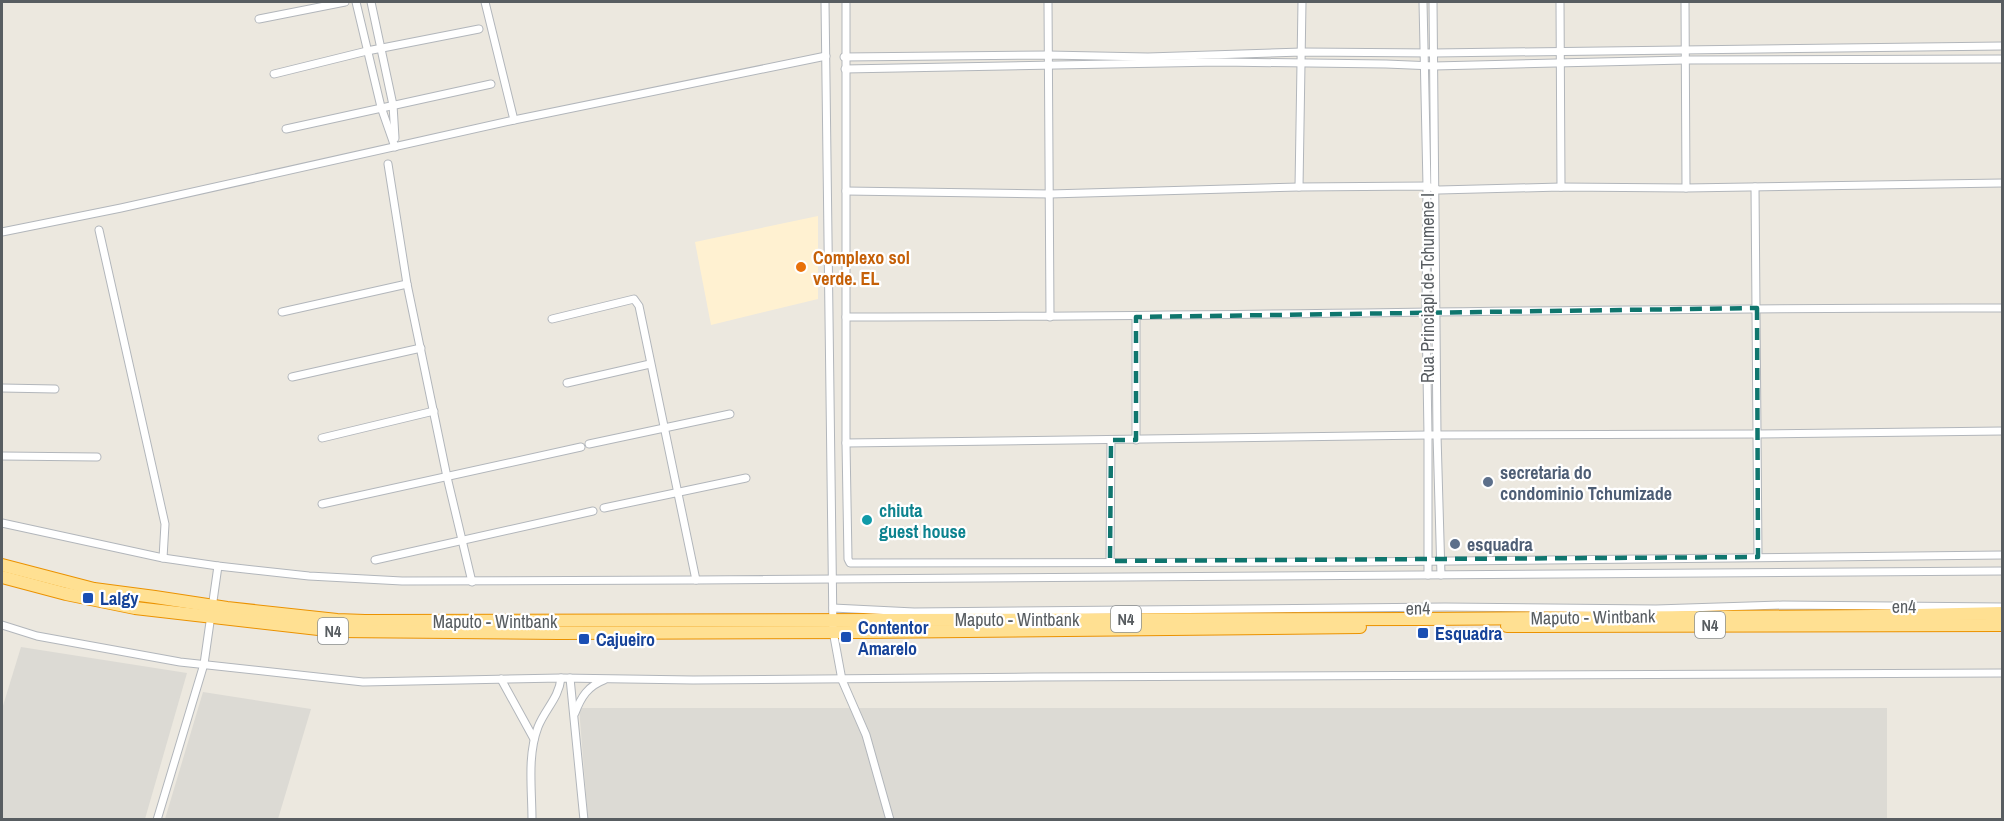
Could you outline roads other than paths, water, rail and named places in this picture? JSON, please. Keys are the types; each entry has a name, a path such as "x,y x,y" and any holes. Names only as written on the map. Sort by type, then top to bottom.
{"highway":[{"name":"Maputo - Wintbank","path":"2,565 93,589 155,597 211,612 309,628 365,632 833,620 1431,619 2002,613"},
{"name":"Maputo - Wintbank","path":"2,577 91,600 153,611 211,612"},
{"name":"Maputo - Wintbank","path":"833,620 2002,625"}],"street":[{"path":"260,19 345,2"},
{"path":"356,2 381,107 395,147"},
{"path":"371,2 393,105 395,147"},
{"path":"485,2 514,120"},
{"path":"825,2 833,620 842,680 866,735 890,819"},
{"path":"846,2 844,57 846,443 848,559 850,562 1441,561 2002,555"},
{"path":"1048,2 1050,317"},
{"path":"1299,187 1302,2"},
{"name":"Rua Princiapl de Tchumene I","path":"1423,2 1426,312 1441,575"},
{"name":"Rua Princiapl de Tchumene I","path":"1428,575 1436,312 1433,2"},
{"path":"1560,2 1561,187"},
{"path":"1685,2 1686,188"},
{"path":"274,74 367,51 479,29"},
{"path":"844,57 1048,55 1148,57 1302,52 1561,52 2002,46"},
{"path":"2,232 121,208 514,120 826,56"},
{"path":"845,69 1219,62 1434,66 1685,60 2002,59"},
{"path":"286,129 491,84"},
{"path":"388,164 407,284 447,477 472,582"},
{"path":"846,191 1050,194 1299,187 1426,186 1439,190 2002,183"},
{"path":"1755,187 1758,557"},
{"path":"99,230 165,524 163,558"},
{"path":"282,312 407,284"},
{"path":"552,319 634,299 639,306 696,580"},
{"path":"846,317 1050,317 1757,308 2002,308"},
{"path":"1136,316 1136,440"},
{"path":"292,377 421,348"},
{"path":"567,383 650,364"},
{"path":"2,388 55,389"},
{"path":"322,438 434,411"},
{"path":"322,504 730,414"},
{"path":"846,443 1432,435 2002,431"},
{"path":"1110,561 1111,440"},
{"path":"2,456 97,457"},
{"path":"603,508 746,478"},
{"path":"375,560 593,511"},
{"path":"2,523 163,558 218,566 309,576 402,581 2002,571"},
{"path":"158,819 204,664 218,566"},
{"name":"en4","path":"833,620 914,612 1480,607 1656,609 1783,605 2002,607"},
{"path":"2,625 37,636 204,664 363,682 566,678 693,681 1034,677 2002,673"},
{"path":"566,678 575,715 584,819"},
{"path":"532,819 534,739 539,724 566,678"},
{"path":"575,715 591,685 609,678"},
{"path":"501,679 534,739"}],"place":[{"name":"Complexo sol verde. EL","path":"801,267"},
{"name":"secretaria do condominio Tchumizade","path":"1488,482"},
{"name":"chiuta guest house","path":"867,520"},
{"name":"esquadra","path":"1455,544"},
{"name":"Lalgy","path":"88,598"},
{"name":"Esquadra","path":"1423,633"},
{"name":"Contentor Amarelo","path":"846,637"},
{"name":"Cajueiro","path":"584,639"}]}
